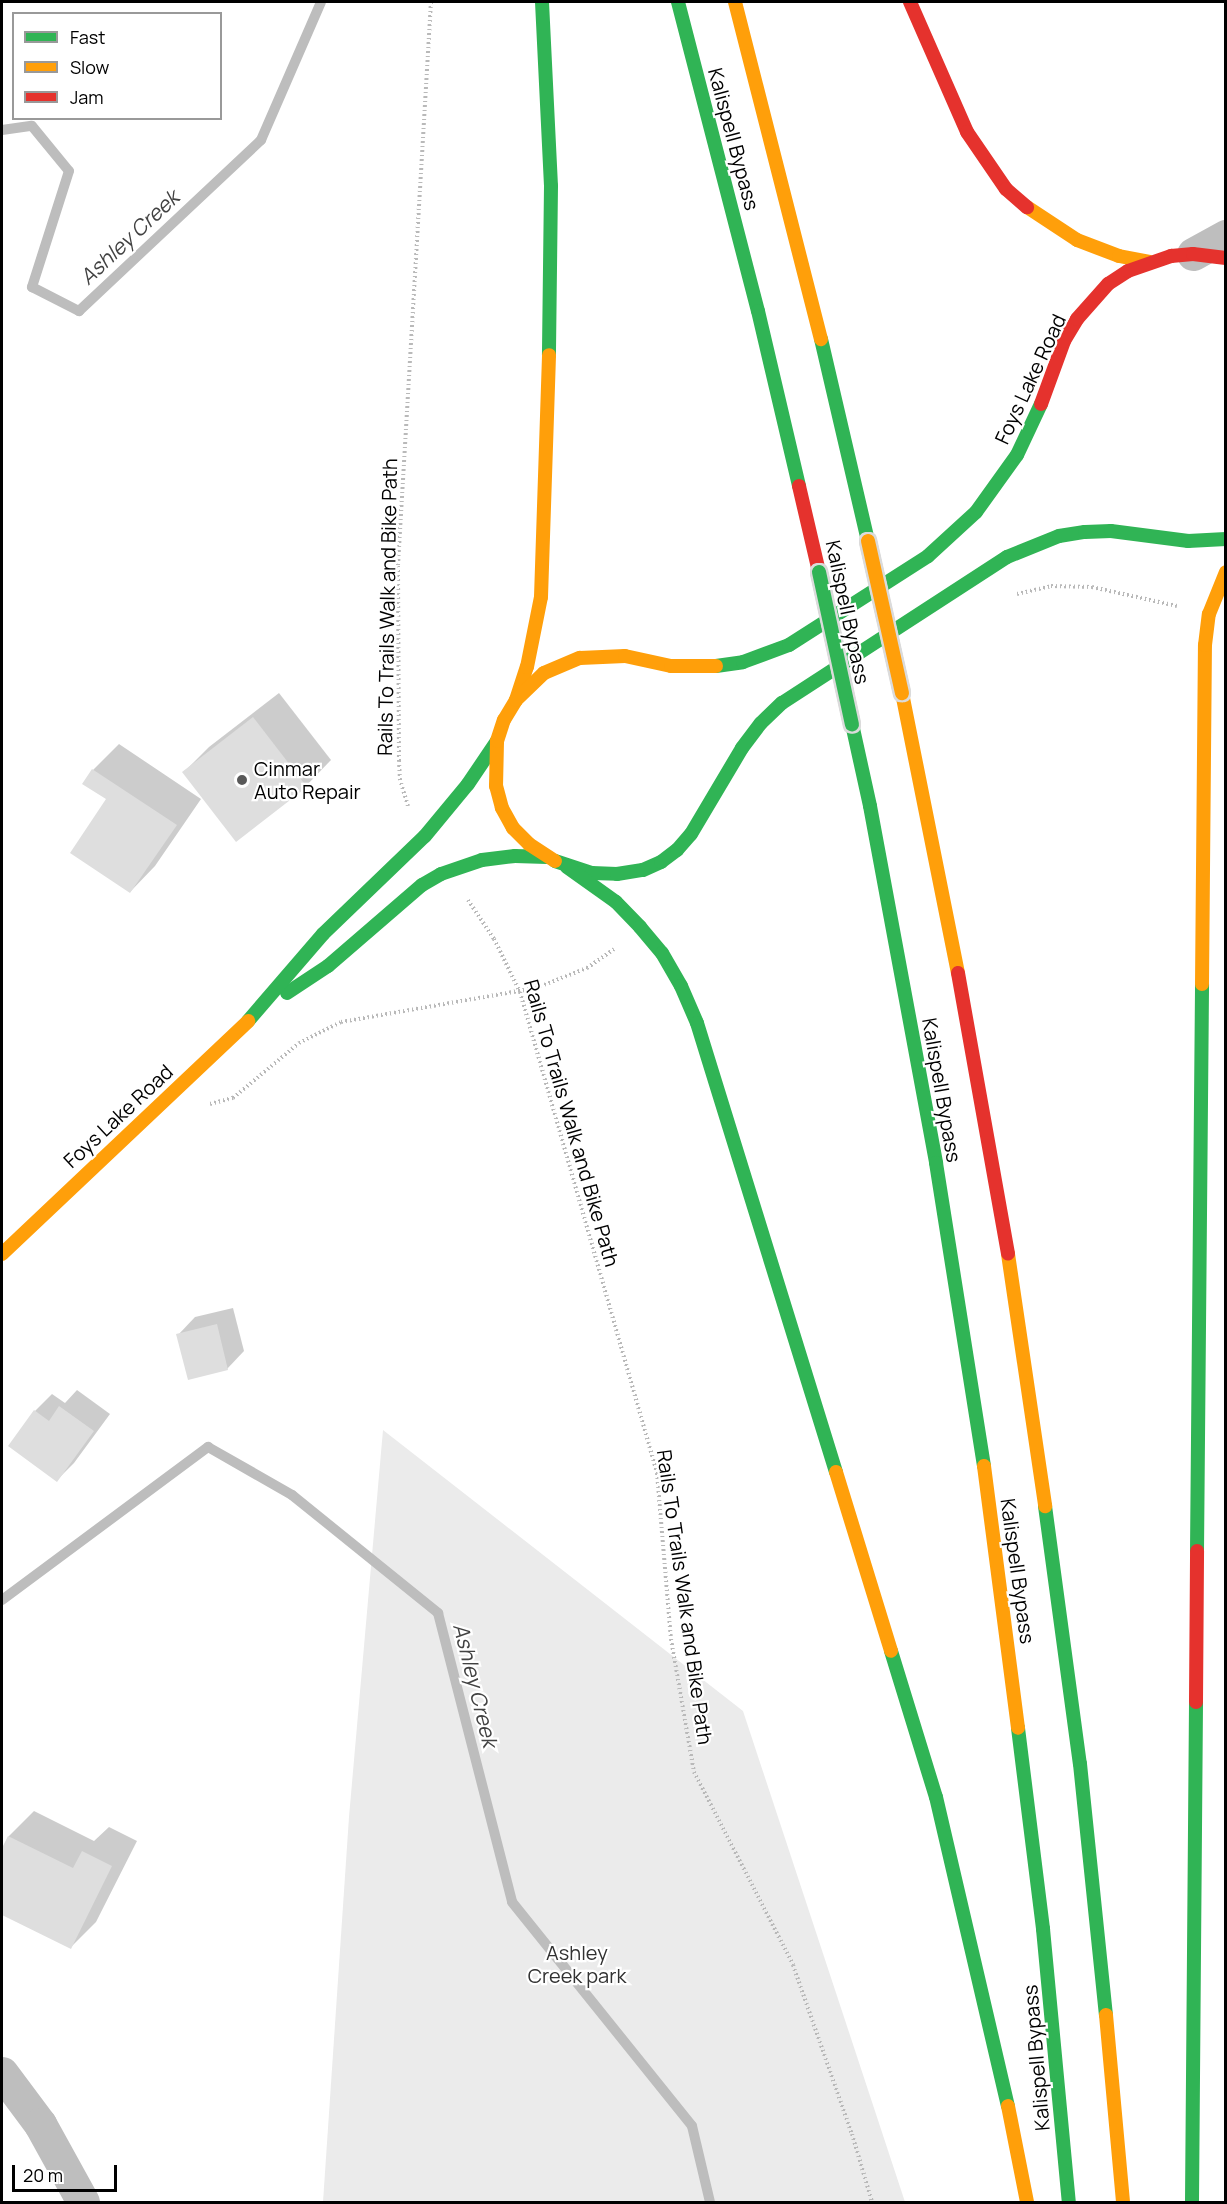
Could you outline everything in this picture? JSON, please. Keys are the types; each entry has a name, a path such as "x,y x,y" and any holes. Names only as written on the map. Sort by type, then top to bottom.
{"main road":[{"path":"516,700 536,633 541,586 551,283 550,175 542,2"},
{"name":"Kalispell Bypass","path":"678,2 758,311 819,572 870,806 936,1163 989,1501 1043,1929 1069,2202"},
{"name":"Kalispell Bypass","path":"735,2 813,306 902,693 954,951 1020,1324 1081,1776 1112,2069 1123,2202"},
{"path":"910,2 967,132 985,162 1006,189 1032,212 1077,240 1119,256 1149,262"},
{"name":"Foys Lake Road","path":"1226,258 1193,254 1149,262 1108,284 1091,300 1064,341 1034,423 1017,455 976,512 928,556 789,645 743,662 695,668 671,666 625,656 603,655 580,658 544,673 516,700 504,720 497,741 494,763 496,786 502,808 513,828 547,857 567,867 592,873 617,874 643,870 661,862 677,850 691,834 710,806 742,748 761,723 782,703 1007,557 1059,536 1085,532 1129,532 1188,541 1226,538"},
{"path":"1192,2202 1205,645 1209,614 1226,572"},
{"name":"Foys Lake Road","path":"2,1254 262,1007 323,934 425,836 468,784 497,741"},
{"name":"Foys Lake Road","path":"262,1007 328,966 422,885 448,871 482,860 515,856 547,857"},
{"path":"567,867 616,902 662,953 681,986 697,1023 936,1797 993,2030 1027,2202"}],"street":[{"path":"1193,254 1226,236"},
{"path":"2,2073 40,2124 82,2202"}],"path":[{"name":"Rails To Trails Walk and Bike Path","path":"425,836 405,799 400,780 398,584 431,2"},
{"name":"Rails To Trails Walk and Bike Path","path":"448,871 494,939 520,992 654,1462 661,1504 671,1639 694,1772 794,1965 872,2202"}],"green space":[{"name":"Ashley Creek park","path":"383,1430 743,1711 905,2202 323,2202 349,1817"}],"building":[{"path":"253,717 307,787 236,842 182,772"},
{"path":"92,769 177,825 130,893 70,853 106,799 82,784"},
{"path":"217,1324 228,1370 188,1380 176,1334"},
{"path":"59,1406 94,1431 57,1482 8,1446 34,1410 49,1421"},
{"path":"8,1836 73,1868 82,1851 112,1866 71,1949 2,1915 2,1848"}],"waterway":[{"name":"Ashley Creek","path":"2,130 32,126 69,171 32,287 79,311 261,140 321,2"},
{"name":"Ashley Creek","path":"2,1600 208,1447 292,1495 438,1613 512,1902 692,2126 710,2202"}],"traffic: fast":[{"path":"542,2 551,186 549,355"},
{"path":"678,2 758,311 799,486"},
{"path":"821,339 868,541"},
{"path":"716,666 743,662 789,645 928,556 976,512 1017,455 1041,404"},
{"path":"555,861 592,873 617,874 643,870 661,862 677,850 691,834 742,748 761,723 782,703 1007,557 1059,536 1085,532 1111,531 1188,541 1226,539"},
{"path":"819,572 852,724"},
{"path":"852,724 870,806 936,1163 984,1466"},
{"path":"248,1021 323,934 425,836 468,784 497,741"},
{"path":"287,993 328,966 422,885 441,874 482,860 515,856 547,857"},
{"path":"567,867 616,902 640,927 662,953 681,986 697,1023 836,1472"},
{"path":"1197,1551 1202,984"},
{"path":"1045,1506 1080,1764 1106,2015"},
{"path":"891,1651 936,1797 1008,2106"},
{"path":"1192,2202 1196,1702"},
{"path":"1018,1728 1043,1929 1069,2202"}],"traffic: slow":[{"path":"735,2 821,339"},
{"path":"1027,207 1077,240 1119,256 1149,262"},
{"path":"516,700 527,667 541,597 549,355"},
{"path":"868,541 902,693"},
{"path":"1202,984 1205,645 1209,614 1226,572"},
{"path":"555,861 529,844 513,828 502,808 496,786 497,741 504,720 516,700 544,673 580,658 625,656 671,666 716,666"},
{"path":"902,693 958,973"},
{"path":"2,1254 248,1021"},
{"path":"1008,1254 1045,1506"},
{"path":"984,1466 1018,1728"},
{"path":"836,1472 891,1651"},
{"path":"1106,2015 1123,2202"},
{"path":"1008,2106 1027,2202"}],"traffic: jam":[{"path":"910,2 967,132 1006,189 1027,207"},
{"path":"1041,404 1064,341 1077,319 1108,284 1128,271 1171,256 1193,254 1226,258"},
{"path":"799,486 819,572"},
{"path":"958,973 1008,1254"},
{"path":"1196,1702 1197,1551"}],"place":[{"name":"Cinmar Auto Repair","path":"242,780"}]}
